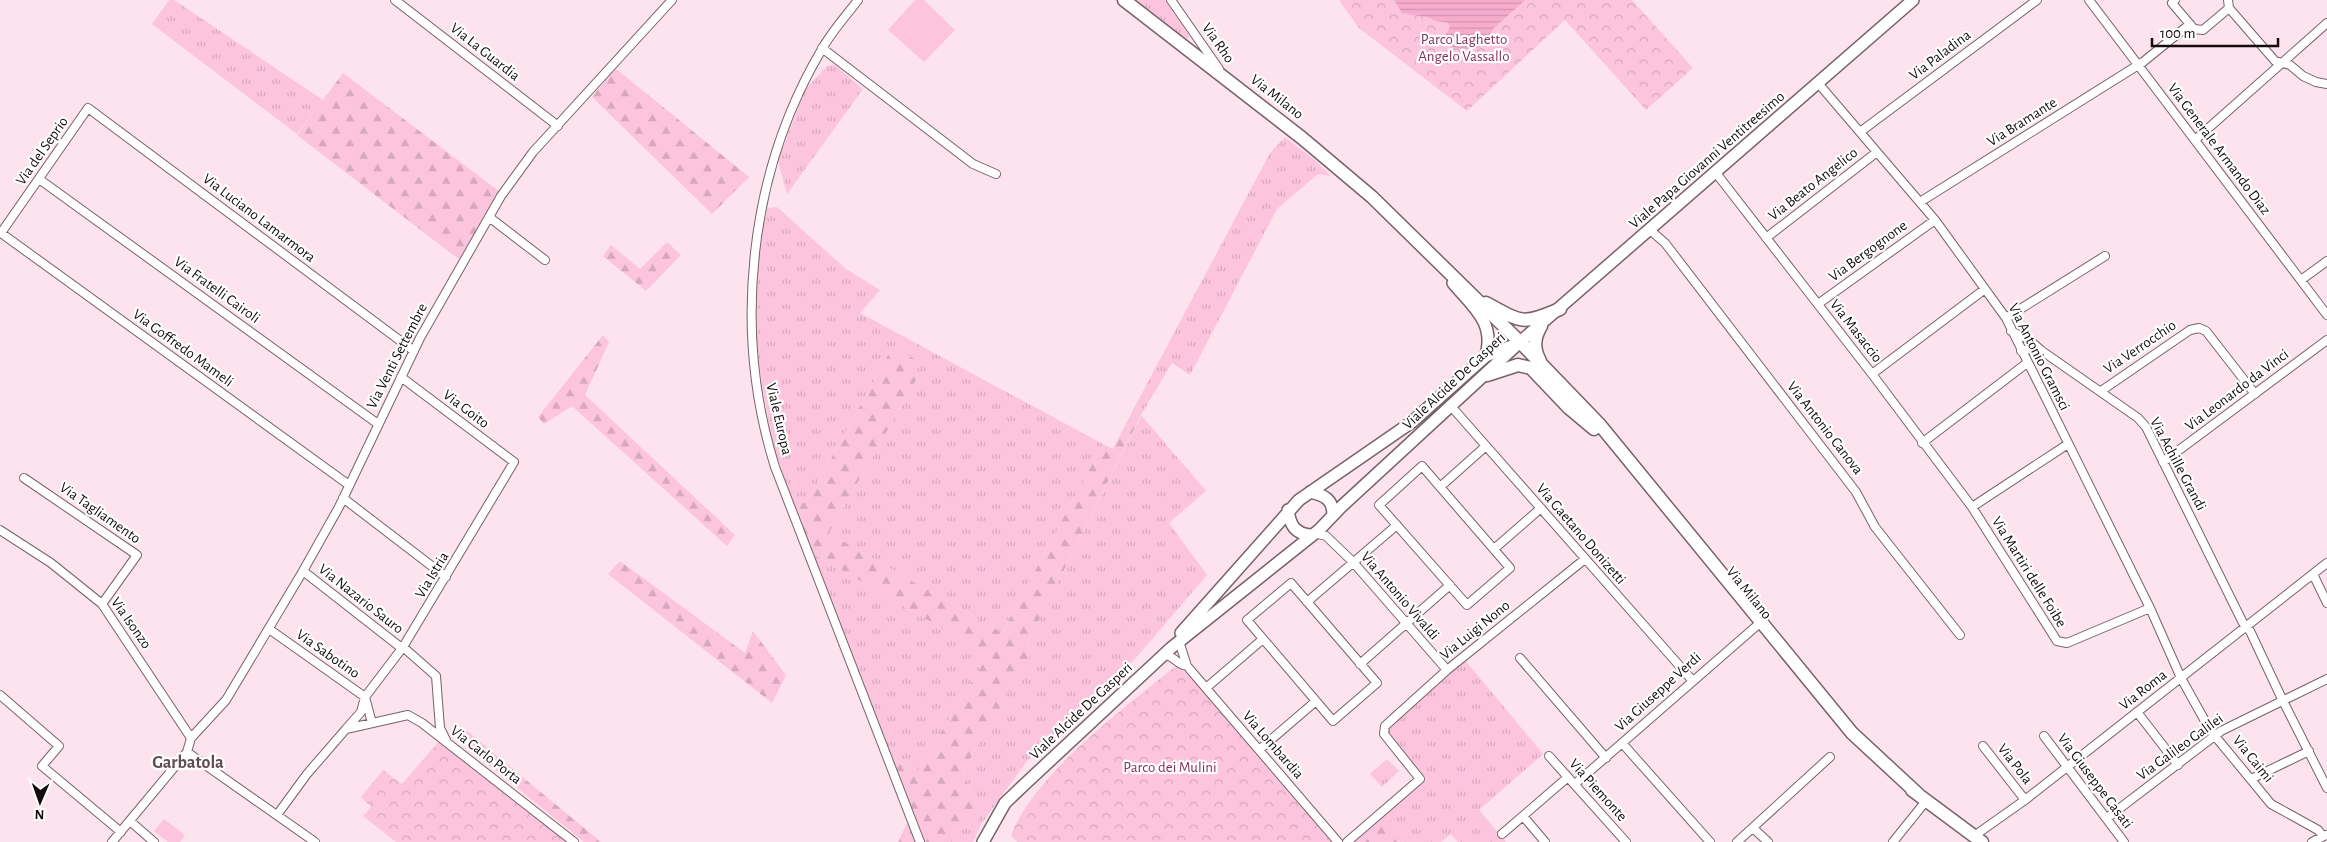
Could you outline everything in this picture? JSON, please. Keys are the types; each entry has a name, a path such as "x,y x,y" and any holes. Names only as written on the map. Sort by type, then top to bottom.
{"main road":[{"name":"Via Milano","path":"1124,0 1302,138 1372,197 1520,342 1600,425 1758,624"},
{"path":"1473,296 1516,319 1530,321 1560,309"},
{"path":"1541,326 1536,335 1534,345 1544,368"},
{"path":"1487,375 1518,365 1531,368 1569,408 1594,430"},
{"name":"Via Milano","path":"1570,395 1594,430 1852,733 1923,798 1978,839"}],"street":[{"name":"Via La Guardia","path":"395,0 558,126"},
{"name":"Via Venti Settembre","path":"187,752 191,738 226,700 303,571 343,498 414,351 501,196 533,152 672,0"},
{"name":"Viale Europa","path":"858,0 822,48 803,86 786,126 763,205 753,271 754,373 762,420 775,466 920,842"},
{"name":"Via Rho","path":"1171,0 1225,77"},
{"name":"Viale Papa Giovanni Ventitreesimo","path":"1520,342 1541,326 1913,0"},
{"name":"Via Paladina","path":"1860,132 2037,0"},
{"name":"Via Generale Armando Diaz","path":"2089,0 2327,315"},
{"path":"2172,1 2194,29 2203,30 2228,4 2275,61 2290,65 2302,76 2327,84"},
{"path":"2195,140 2327,23"},
{"name":"Via Bramante","path":"1920,202 2138,65 2190,24"},
{"path":"822,48 973,164 996,174"},
{"name":"Via Antonio Gramsci","path":"1818,83 1935,220 2006,318 2027,364 2150,608 2181,678"},
{"name":"Via del Seprio","path":"1,233 88,108"},
{"name":"Via Luciano Lamarmora","path":"88,108 414,351"},
{"name":"Via Beato Angelico","path":"1766,238 1877,152"},
{"name":"Via Masaccio","path":"1716,173 1872,374 1972,508"},
{"name":"Via Fratelli Cairoli","path":"39,179 378,424"},
{"path":"489,217 545,260"},
{"name":"Via Bergognone","path":"1818,304 1935,220"},
{"name":"Via Milano","path":"1403,227 1485,322 1490,342 1486,356"},
{"name":"Via Antonio Canova","path":"1653,227 1856,492 1875,527 1960,635"},
{"name":"Via Goffredo Mameli","path":"1,233 349,485"},
{"path":"2006,318 2105,256"},
{"path":"2300,280 2327,261"},
{"path":"1872,374 1985,289"},
{"name":"Via Verrocchio","path":"2101,391 2190,330 2199,328 2206,331 2255,394"},
{"name":"Via Achille Grandi","path":"2011,331 2028,339 2142,423 2327,788"},
{"name":"Via Leonardo da Vinci","path":"2163,462 2327,340"},
{"name":"Viale Alcide De Gasperi","path":"1170,651 1288,510 1310,492 1412,422 1486,356 1520,342"},
{"name":"Viale Alcide De Gasperi","path":"983,842 1005,803 1026,783 1170,651 1330,518 1450,406 1487,375 1520,342"},
{"path":"2021,351 2028,349 2042,351"},
{"path":"1922,443 2027,364"},
{"name":"Via Goito","path":"401,377 514,462"},
{"name":"Via Gaetano Donizetti","path":"1450,406 1692,680"},
{"path":"1972,508 2068,444"},
{"path":"1440,487 1486,446"},
{"name":"Via Istria","path":"365,697 403,647 514,462"},
{"path":"1422,466 1440,487 1510,568 1467,605 1380,505 1422,466"},
{"name":"Via Tagliamento","path":"24,478 137,555 102,604"},
{"path":"1310,492 1322,495 1329,500 1333,508 1328,534 1332,541"},
{"path":"343,498 446,578"},
{"path":"1494,549 1540,508"},
{"name":"Via Martiri delle Foibe","path":"1972,508 2058,643 2066,643 2150,608"},
{"path":"1288,510 1294,529 1302,534 1312,534"},
{"path":"1307,602 1397,525"},
{"name":"Via Isonzo","path":"0,530 51,563 102,604 191,738"},
{"name":"Via Antonio Vivaldi","path":"1312,534 1326,536 1353,562 1447,670"},
{"name":"Via Luigi Nono","path":"1347,842 1420,779 1384,734 1385,726 1447,670 1585,559"},
{"name":"Via Roma","path":"1978,839 2068,766 2327,564"},
{"name":"Via Nazario Sauro","path":"303,571 399,646 403,647 436,676 440,728 446,742"},
{"path":"2313,574 2327,603"},
{"path":"1290,583 1307,602 1377,683 1332,721 1247,620 1290,583"},
{"path":"1360,664 1450,585"},
{"name":"Via Giuseppe Verdi","path":"1574,784 1758,624"},
{"name":"Via Sabotino","path":"269,629 365,697 361,712 346,729"},
{"path":"1206,688 1263,639"},
{"name":"Via Lombardia","path":"1170,651 1177,663 1187,666"},
{"name":"Via Lombardia","path":"1170,651 1187,666 1338,842"},
{"path":"1520,658 1606,758"},
{"name":"Via Caimi","path":"2181,678 2210,730 2271,804 2325,835"},
{"name":"Via Galileo Galilei","path":"2106,818 2215,735 2327,678"},
{"path":"0,694 59,746 42,766 121,832"},
{"path":"365,697 372,723"},
{"path":"1259,750 1316,701"},
{"path":"2137,712 2178,765"},
{"name":"Via Carlo Porta","path":"346,729 408,715 422,722 574,842"},
{"path":"278,815 307,774 346,729"},
{"name":"Via Giuseppe Casati","path":"2044,736 2124,842"},
{"path":"1622,743 1710,842"},
{"name":"Via Pola","path":"1983,746 2025,800"},
{"path":"2251,779 2309,751"},
{"path":"112,842 187,752 315,842"},
{"name":"Via Piemonte","path":"1549,756 1622,841"},
{"path":"1737,842 1830,757"},
{"path":"1502,834 1568,777"},
{"name":"Viale Alcide De Gasperi","path":"990,842 1026,783"},
{"path":"1893,842 1923,798"},
{"path":"1523,816 1545,842"},
{"path":"130,821 154,842"},
{"path":"1753,828 1768,842"},
{"path":"979,842 990,829"},
{"path":"2312,842 2325,835"}],"green space":[{"path":"169,0 174,0 323,100 297,134 152,24"},
{"path":"915,0 924,0 955,30 924,62 888,30"},
{"path":"1135,0 1165,0 1189,38 1184,39"},
{"name":"Parco Laghetto Angelo Vassallo","path":"1339,0 1632,0 1693,68 1646,110 1565,20 1467,111 1359,28"},
{"path":"835,65 863,89 787,194 778,161 805,90 827,66"},
{"path":"615,68 749,177 712,214 592,97"},
{"path":"343,73 500,192 461,261 297,135"},
{"path":"1285,137 1317,162 1331,176 1318,174 1277,209 1190,375 1172,363 1141,415 1206,491 1169,523 1207,575 1134,660 1027,761 982,823 973,842 934,842 981,819 963,771 1031,654 1028,642 1141,416 1134,408 1270,153"},
{"path":"777,207 846,269 880,290 860,313 1103,444 1002,633 829,533 917,378 917,361 893,346 810,497 796,509 774,449 762,386 756,337 756,268 767,208"},
{"path":"667,242 681,255 646,291 603,256 611,245 640,269"},
{"path":"603,335 609,342 585,395 735,535 727,546 572,406 544,424 538,417"},
{"path":"893,346 918,361 917,378 829,533 1002,633 1103,444 1113,449 1134,408 1141,415 1028,642 1031,654 963,771 981,819 934,842 925,842 924,840 923,842 898,842 912,813 893,760 918,770 988,655 812,553 796,509 810,497"},
{"path":"812,553 988,655 918,770 893,760"},
{"path":"620,561 745,653 753,631 786,675 772,703 608,574"},
{"path":"1464,659 1543,754 1479,810 1506,842 1458,842 1451,834 1441,842 1402,842 1406,838 1384,812 1424,778 1389,734 1388,727"},
{"name":"Parco dei Mulini","path":"1177,665 1209,696 1333,842 1017,842 1011,835 1023,811 1040,788 1084,742"},
{"path":"461,726 601,842 584,842 454,737"},
{"path":"440,740 568,842 396,842 363,816 371,807 361,797 383,770 402,784"},
{"path":"1387,759 1399,771 1382,787 1370,774"},
{"path":"1384,812 1406,838 1402,842 1350,842"},
{"path":"164,819 185,835 180,842 168,842 154,831"}],"shaded area":[{"path":"1394,0 1525,0 1493,29 1484,44 1475,49 1469,49 1448,45 1445,36 1450,27 1448,23 1402,13"}],"district":[{"name":"Garbatola","path":"188,763"}]}
